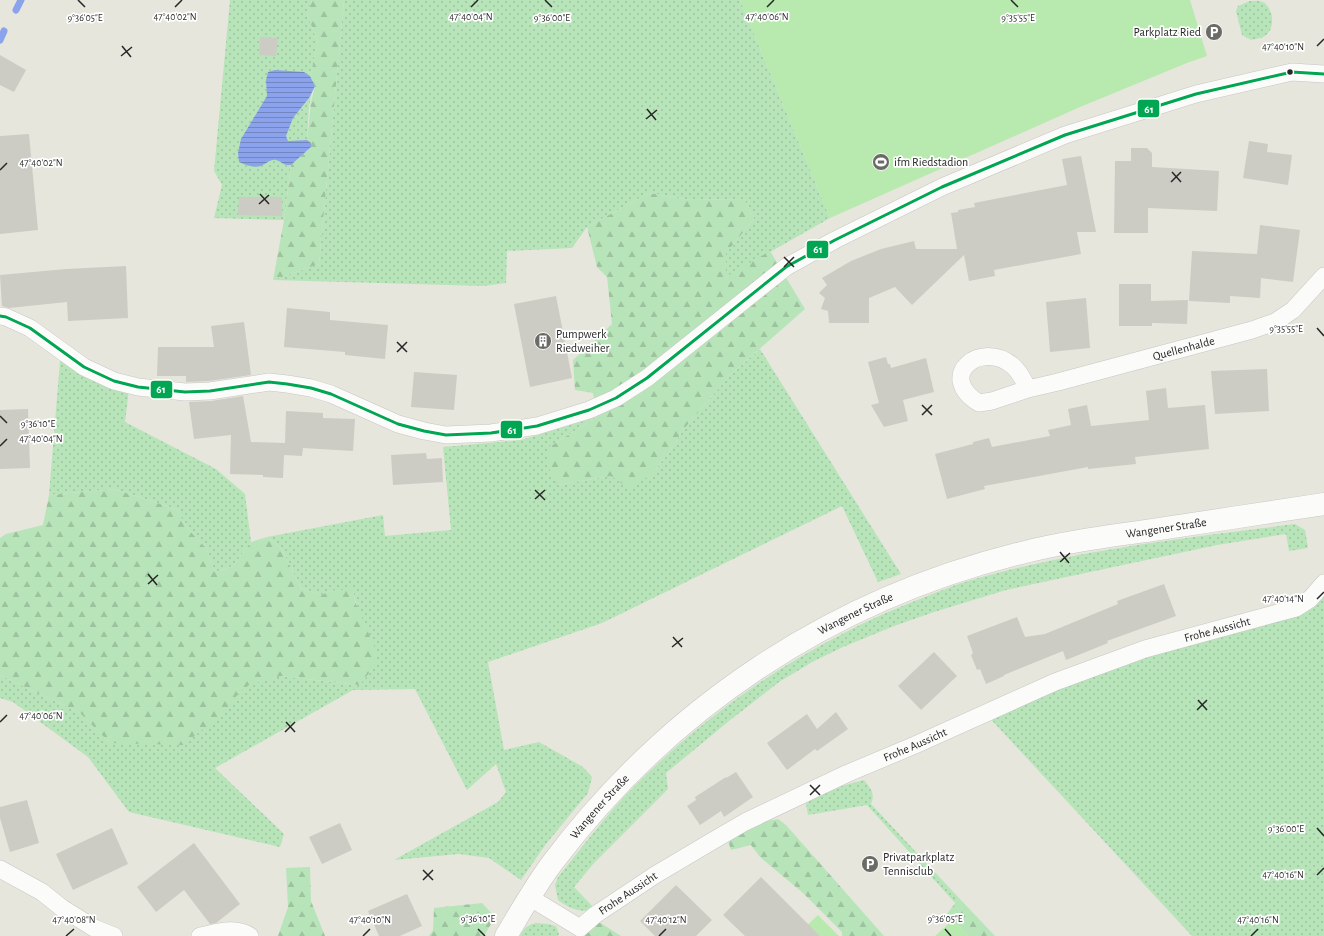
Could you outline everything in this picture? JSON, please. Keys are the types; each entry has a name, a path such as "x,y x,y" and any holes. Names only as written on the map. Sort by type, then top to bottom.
{"main road":[{"name":"Wangener Straße","path":"506,936 529,897 552,864 592,814 618,785 668,736 700,710 762,665 825,627 860,609 934,578 1019,553 1087,540 1324,504"}],"street":[{"path":"0,316 6,317 30,328 84,367 114,381 138,388 185,392 269,382 311,388 331,394 398,424 446,435 491,433 537,426 589,410 616,398 647,378 786,267 835,240 942,187 1065,135 1196,94 1292,72 1324,74"},
{"name":"Quellenhalde","path":"1028,389 1252,330 1275,322 1293,310 1324,276"},
{"name":"Frohe Aussicht","path":"529,897 580,928 595,915 654,875 702,847 752,819 846,774 915,746 1054,682 1145,649 1296,608 1310,599 1324,583"},
{"path":"0,869 42,892 62,908 94,928 114,936"},
{"path":"200,936 235,930 250,936"}],"green space":[{"path":"230,0 312,0 307,14 318,43 310,76 315,86 311,98 307,139 311,143 291,165 284,220 214,218 222,185 214,171"},
{"path":"312,0 344,0 319,264 273,280 284,220 291,165 311,147 311,143 307,140 311,102 315,86 310,76 318,43 307,14"},
{"path":"344,0 740,0 830,218 726,277 726,253 754,219 744,199 690,200 649,193 587,227 572,248 507,251 506,283 484,286 273,280 319,264"},
{"name":"ifm Riedstadion","path":"740,0 1190,0 1207,56 1080,107 830,218"},
{"path":"1250,1 1263,2 1269,9 1272,18 1269,32 1261,38 1251,40 1242,35 1236,11 1238,6"},
{"path":"649,193 690,200 744,199 754,219 726,253 726,277 770,251 805,309 730,375 683,430 670,451 652,474 630,489 611,476 557,485 548,466 549,447 597,417 593,393 575,390 573,360 612,324 607,277 597,267 587,227"},
{"path":"61,349 130,381 125,422 216,469 245,494 251,542 233,566 215,572 206,548 188,529 176,509 114,489 49,495"},
{"path":"760,349 901,574 878,582 842,506 602,623 488,662 504,750 539,742 583,767 592,777 588,793 546,844 521,880 489,858 459,854 394,860 498,802 506,792 496,764 467,790 415,689 353,690 215,768 284,834 280,847 129,812 88,757 13,702 0,698 0,675 80,713 110,743 239,693 249,684 281,676 359,685 372,670 353,590 329,591 322,595 301,588 281,548 267,537 383,515 385,536 451,530 443,447 521,440 597,417 549,447 557,485 611,476 652,474 670,451 683,430 730,375"},
{"path":"114,489 176,509 188,529 206,548 215,572 233,566 251,542 267,537 281,548 301,588 322,595 329,591 353,589 356,604 377,653 376,665 359,685 281,676 249,685 239,693 221,715 183,745 110,743 80,713 0,675 0,538 6,534 43,525 49,495"},
{"path":"1295,524 1305,530 1308,548 1289,551 1286,534 1217,545 1006,590 894,626 843,647 814,661 779,682 666,773 668,789 594,863 574,887 595,909 585,911 575,909 558,900 555,885 558,877 614,808 655,766 725,707 801,656 842,634 883,614 950,587 1046,561 1129,546"},
{"path":"1324,583 1324,936 1192,936 985,713 1055,682 1296,608"},
{"path":"864,780 873,794 871,804 959,898 955,903 867,805 808,815 806,804 819,794"},
{"path":"778,819 786,825 884,936 842,936 842,932 803,893 760,857 751,845 731,850 728,841 761,822"},
{"path":"310,867 311,901 325,936 278,936 288,907 286,868"},
{"path":"959,898 995,936 969,936 947,914"},
{"path":"482,903 495,917 484,936 429,936 433,930 434,908"},
{"path":"818,915 839,936 796,936"},
{"path":"596,920 621,936 585,936 582,932"},
{"path":"953,920 969,936 935,936"},
{"path":"536,923 556,926 559,934 558,936 520,936 526,927"}],"water":[{"path":"275,70 304,72 310,76 315,86 309,98 293,118 286,136 288,141 307,140 311,143 311,147 291,165 286,165 274,160 261,166 250,166 239,162 238,153 241,139 267,96 266,80 268,72"}],"building":[{"path":"260,37 278,38 276,56 259,55"},
{"path":"0,55 26,70 14,92 0,85"},
{"path":"29,134 38,230 0,234 0,136"},
{"path":"1249,141 1268,144 1267,152 1292,155 1288,185 1243,178"},
{"path":"1131,148 1147,148 1152,153 1152,167 1219,171 1217,211 1148,208 1148,233 1114,233 1115,161 1131,161"},
{"path":"1081,156 1096,232 1077,232 1081,254 994,270 995,276 969,281 964,255 912,305 895,287 869,298 869,323 829,323 828,311 821,309 825,298 819,293 827,285 822,278 851,261 881,249 914,241 916,249 957,249 951,213 958,212 958,210 975,207 974,203 1067,185 1062,159"},
{"path":"239,197 282,197 282,216 238,215"},
{"path":"1260,225 1300,230 1293,282 1261,278 1260,298 1230,296 1230,303 1189,301 1192,251 1257,254"},
{"path":"126,266 128,318 68,321 67,302 9,308 2,306 0,275 66,269"},
{"path":"1119,284 1151,284 1151,301 1188,300 1187,324 1152,323 1152,326 1119,326"},
{"name":"Pumpwerk Riedweiher","path":"556,296 572,378 530,387 514,304"},
{"path":"1086,298 1090,348 1050,352 1046,302"},
{"path":"287,308 330,312 330,320 388,325 385,359 345,355 345,352 284,347"},
{"path":"244,322 251,375 209,381 186,382 186,376 157,376 158,347 214,347 211,326"},
{"path":"886,357 891,368 926,358 934,392 903,400 908,421 884,427 871,405 879,403 868,362"},
{"path":"1267,369 1269,411 1215,414 1211,371"},
{"path":"414,372 457,375 454,410 411,407"},
{"path":"1166,388 1168,408 1205,405 1209,449 1135,457 1136,464 1088,469 1088,467 984,486 985,489 947,499 935,454 973,444 973,442 989,438 992,447 1050,436 1048,430 1071,425 1068,409 1087,405 1091,426 1149,420 1146,391"},
{"path":"243,396 251,442 285,443 286,411 323,413 323,418 355,419 353,451 303,448 302,456 284,455 283,478 263,477 263,475 230,474 231,435 194,439 189,402 211,401"},
{"path":"28,409 30,468 0,469 0,410"},
{"path":"426,453 427,459 442,458 443,482 393,485 391,455"},
{"path":"1164,584 1176,616 1107,641 1108,643 1066,660 1063,651 986,684 980,669 977,670 971,655 973,653 967,636 1017,617 1025,637 1045,634 1118,604 1117,601"},
{"path":"934,652 957,676 921,710 898,686"},
{"path":"836,712 848,729 817,751 815,749 787,770 767,743 807,714 817,729"},
{"path":"736,772 753,797 724,817 721,811 700,825 687,806 696,800 695,797"},
{"path":"27,800 39,843 10,852 0,818 0,807"},
{"path":"340,823 352,850 322,864 309,837"},
{"path":"112,828 128,864 73,890 56,854"},
{"path":"194,843 240,904 216,923 210,924 184,890 156,912 137,887"},
{"path":"761,877 820,936 745,936 723,915"},
{"path":"676,885 712,920 696,936 655,936 640,921"},
{"path":"407,894 422,926 400,936 379,936 368,911"}],"waterway":[{"path":"16,10 21,0"},
{"path":"0,40 4,31"}],"transit line":[{"name":"61","path":"0,316 6,317 30,328 84,367 114,381 138,387 185,392 210,391 269,382 287,384 311,388 331,394 398,424 446,435 491,433 537,426 589,410 616,398 647,378 786,267 835,240 942,187 1065,135 1196,94 1292,72 1324,74"}],"place":[{"name":"Parkplatz Ried","path":"1214,32"},
{"name":"ifm Riedstadion","path":"881,162"},
{"name":"Pumpwerk Riedweiher","path":"543,341"},
{"name":"Privatparkplatz Tennisclub","path":"870,864"}]}
